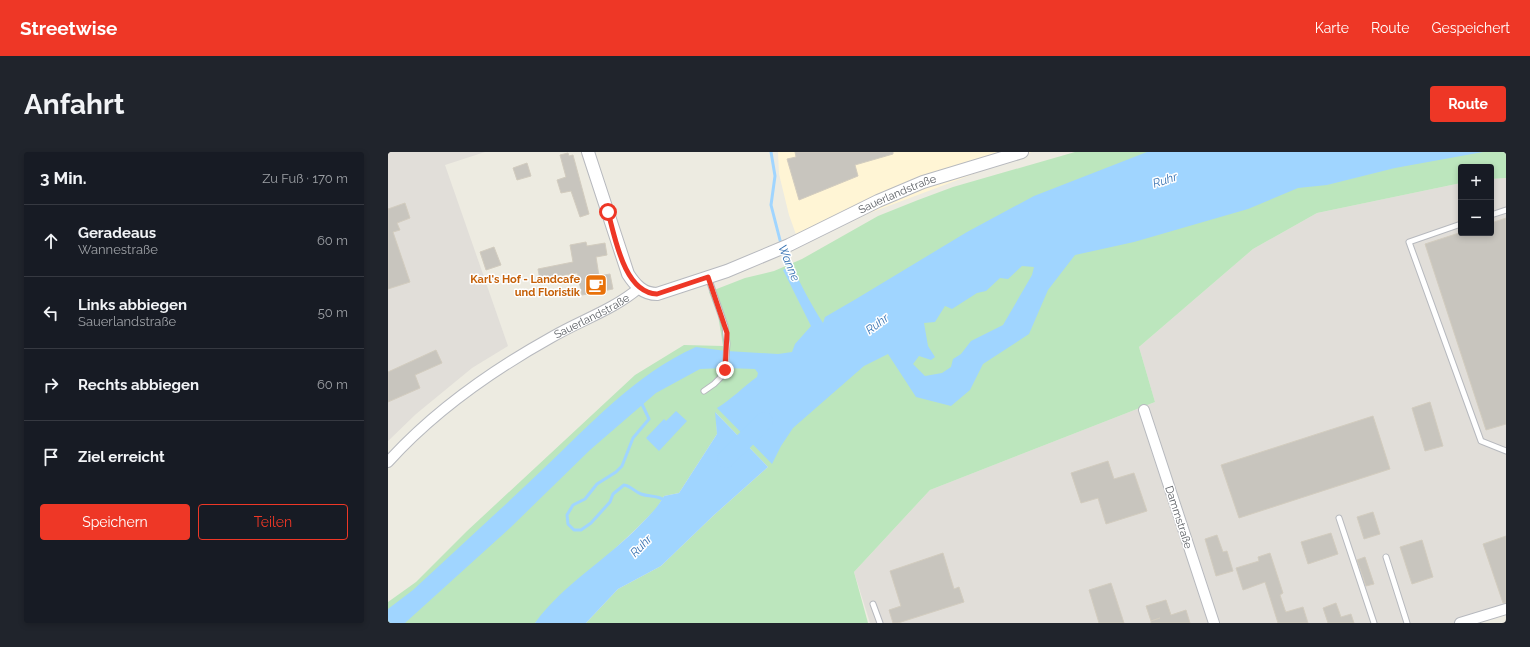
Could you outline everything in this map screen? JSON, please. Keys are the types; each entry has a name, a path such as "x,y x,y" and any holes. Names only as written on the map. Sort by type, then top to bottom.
{"street":[{"path":"588,152 625,265 632,280 639,288"},
{"name":"Sauerlandstraße","path":"388,462 406,442 454,399 505,364 553,336 608,310 639,288 651,294 657,294 708,277 790,245 878,200 923,182 1022,152"},
{"name":"Dammstraße","path":"1144,410 1214,623"},
{"path":"1460,623 1506,608"}],"lane":[{"path":"1494,214 1506,210"},
{"path":"1458,225 1409,242 1481,441 1506,450"},
{"path":"704,391 714,384 725,370 727,346 725,326 708,277"},
{"path":"1339,518 1374,623"},
{"path":"1386,557 1407,623"},
{"path":"873,604 880,623"}],"shaded area":[{"path":"388,152 485,152 445,165 508,346 472,368 416,414 388,441"},
{"path":"778,152 1032,152 798,240 789,215 779,174"},
{"path":"1506,178 1506,605 1457,623 870,623 854,572 930,490 1155,402 1139,347 1253,249 1317,213 1458,184 1458,236 1494,236 1494,179"}],"green space":[{"path":"1075,152 1506,152 1506,178 1494,179 1494,164 1458,164 1458,184 1317,213 1253,249 1139,347 1155,402 930,490 854,572 868,623 586,623 618,589 661,566 714,515 768,467 716,413 717,434 679,493 664,496 657,508 635,530 535,623 388,623 388,602 416,582 467,531 635,375 684,345 723,346 718,315 709,292 745,278 774,271 802,259 878,216 953,187"}],"water":[{"path":"1147,152 1483,152 1395,168 1327,185 1298,188 1248,209 1134,242 1075,255 1048,290 1029,334 983,364 970,390 951,406 916,397 888,354 864,366 793,428 781,446 772,464 717,408 728,401 757,377 758,373 755,369 726,368 727,351 778,354 792,352 795,344 811,326 783,270 792,265 806,295 823,323 825,317 967,232 1034,196","holes":["1022,266 1034,267 1032,275 1003,325 971,341 961,354 953,359 951,367 942,373 925,376 913,364 919,356 931,360 935,357 928,346 924,323 935,322 945,306 952,309 977,293 986,291 1000,278 1008,279"]},
{"path":"696,347 726,351 725,368 700,369 656,393 590,450 510,528 405,623 388,623 388,609 413,590 596,418 653,371"},
{"path":"676,411 687,421 659,451 646,438 664,419 666,421"},
{"path":"715,412 768,467 714,515 661,566 618,589 586,623 535,623 559,596 628,537 654,511 664,496 679,493 717,434"}],"building":[{"path":"795,152 893,152 893,154 855,165 858,176 799,200 787,159 796,157"},
{"path":"568,153 569,156 573,155 589,214 580,217 571,191 561,193 557,180 566,177 560,155"},
{"path":"527,163 531,176 517,180 513,168"},
{"path":"405,203 410,218 397,223 400,230 393,232 410,282 388,289 388,209"},
{"path":"1506,218 1506,424 1486,430 1425,244 1458,233 1458,236 1494,236 1494,222"},
{"path":"586,242 587,246 605,243 607,255 596,257 599,276 610,274 613,289 582,295 577,273 540,280 538,269 573,262 570,245"},
{"path":"494,247 501,265 486,270 480,252"},
{"path":"436,350 442,363 415,375 420,388 388,402 388,372"},
{"path":"1430,402 1443,446 1425,451 1412,408"},
{"path":"1373,416 1390,469 1239,518 1221,465"},
{"path":"1108,461 1114,479 1134,473 1147,511 1106,524 1098,498 1081,503 1071,473"},
{"path":"1373,512 1380,534 1364,539 1357,517"},
{"path":"1331,533 1338,554 1308,564 1301,542"},
{"path":"1217,535 1223,552 1227,551 1233,571 1216,576 1205,539"},
{"path":"1506,536 1506,603 1503,603 1483,544"},
{"path":"1422,540 1433,577 1412,584 1400,547"},
{"path":"943,553 954,589 959,587 964,602 898,623 893,623 889,610 901,606 890,571"},
{"path":"1270,553 1283,593 1280,595 1286,612 1303,607 1308,623 1278,623 1265,582 1243,590 1236,568 1259,561 1258,557"},
{"path":"1365,557 1374,584 1366,586 1357,560"},
{"path":"1111,583 1124,623 1099,623 1089,590"},
{"path":"1166,600 1171,615 1186,610 1190,623 1151,623 1146,606"},
{"path":"1336,603 1341,617 1351,614 1354,623 1328,623 1323,608"}],"waterway":[{"name":"Wanne","path":"771,152 775,176 771,205 781,244"},
{"name":"Wanne","path":"782,250 790,271"},
{"path":"641,402 649,419 633,438 622,466 616,472 597,484 585,499 573,505 567,515 568,524 574,530 581,530 591,523 610,502 613,494 624,485 641,494 659,497 664,500"},
{"name":"Ruhr","path":"726,459 764,421"}],"place":[{"name":"Karl's Hof - Landcafe und Floristik","path":"596,285"}],"route":[{"path":"608,212 628,274 635,284 645,292 651,294 663,293 708,277 727,333 725,370"}]}
